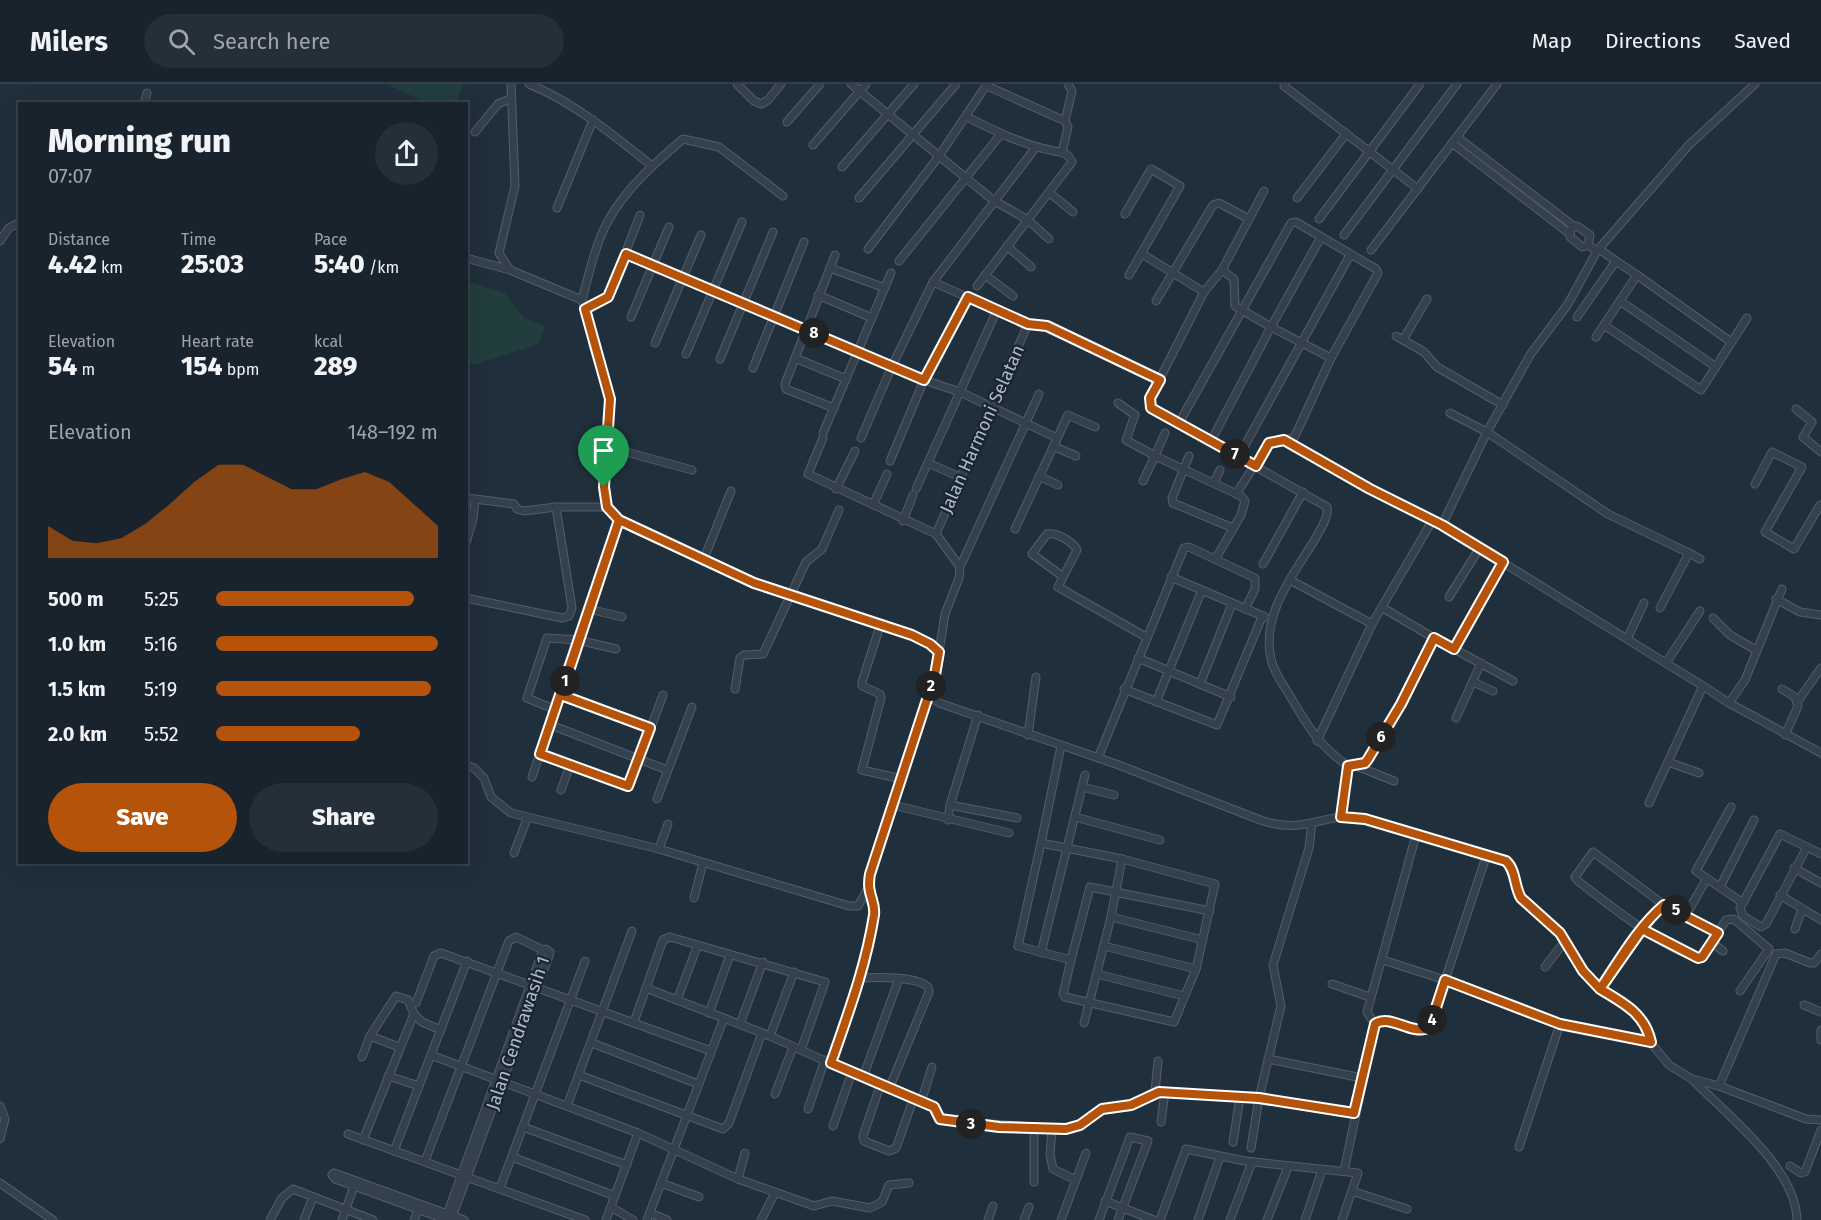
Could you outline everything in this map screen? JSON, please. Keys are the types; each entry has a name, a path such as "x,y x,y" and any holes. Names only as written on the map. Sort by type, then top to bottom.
{"street":[{"path":"510,270 499,253 515,197 511,84"},
{"path":"529,84 562,100 593,120 652,166"},
{"path":"737,84 754,101 761,104 768,100 781,84"},
{"path":"787,122 820,84"},
{"path":"851,84 993,200 1028,220 1050,239"},
{"path":"813,145 866,84"},
{"path":"842,167 914,84"},
{"path":"859,198 956,84"},
{"path":"1065,122 1072,91 1068,84"},
{"path":"1319,219 1420,84"},
{"path":"1344,235 1457,84"},
{"path":"1371,250 1497,84"},
{"path":"1442,525 1487,432 1530,355 1568,304 1598,250 1689,145 1755,84"},
{"path":"868,249 939,156 987,85 1065,122 1068,127 1062,152"},
{"path":"1284,86 1418,189"},
{"path":"145,102 147,93"},
{"path":"475,132 498,104 512,98"},
{"path":"967,117 1036,147 1062,152 1069,156 1072,165 977,286"},
{"path":"557,208 593,120"},
{"path":"899,261 1002,134"},
{"path":"1297,198 1346,134"},
{"path":"783,196 719,147 687,139 652,166 624,196 608,221 599,242 582,300 610,399 604,487 607,507 619,520 703,561 789,597 922,640 939,652"},
{"path":"1455,140 1506,180 1570,234 1570,237 1582,247 1588,244"},
{"path":"861,438 892,366 933,282 993,200 1036,147"},
{"path":"1125,214 1151,169 1179,186 1129,275"},
{"path":"1506,180 1590,235 1588,244"},
{"path":"1264,191 1222,270 1204,292 1150,398 1149,406 1324,504 1328,514 1271,618 1268,638 1271,661 1317,741 1351,766 1394,781"},
{"path":"1050,193 1074,212"},
{"path":"1156,301 1213,204 1219,203 1249,219"},
{"path":"585,309 608,297 640,215"},
{"path":"686,354 742,222"},
{"path":"1179,423 1291,223 1296,222 1378,273 1332,358 1294,438 1269,443 1236,494"},
{"path":"0,241 9,228 18,223"},
{"path":"631,317 669,227"},
{"path":"1570,234 1571,229 1575,227"},
{"path":"720,359 774,232"},
{"path":"655,344 701,235"},
{"path":"1211,441 1321,237"},
{"path":"753,368 804,242"},
{"path":"1588,244 1638,275 1731,342"},
{"path":"1007,246 1031,267"},
{"path":"626,254 924,380 960,392 1025,423 1077,456"},
{"path":"1142,254 1204,292"},
{"path":"834,408 786,389 785,382 835,255"},
{"path":"1239,456 1350,255"},
{"path":"468,259 510,270 582,300"},
{"path":"1576,317 1616,261"},
{"path":"830,268 885,288"},
{"path":"1222,270 1234,279 1234,303 1241,310 1301,344 1332,358"},
{"path":"891,273 808,474 936,534 960,567"},
{"path":"985,275 1013,296"},
{"path":"1596,337 1638,275"},
{"path":"933,282 1028,324 1047,326 1160,380"},
{"path":"818,295 872,318"},
{"path":"890,460 924,380 968,297"},
{"path":"1404,340 1427,299"},
{"path":"1620,301 1716,367"},
{"path":"903,520 997,310"},
{"path":"1604,325 1701,390 1747,318"},
{"name":"Jalan Harmoni Selatan","path":"936,534 1028,324"},
{"path":"1396,336 1424,352 1437,367 1503,405"},
{"path":"795,357 846,379"},
{"path":"468,766 474,768 484,778 491,797 511,813 526,819 659,849 849,906 858,906 867,890 931,686 945,614 959,578 960,567 1039,394"},
{"path":"1118,403 1135,415 1126,440 1243,499 1245,507 1216,558"},
{"path":"1796,410 1812,422 1803,437 1821,452"},
{"path":"1450,413 1487,432 1600,509 1700,559"},
{"path":"1015,529 1068,415 1095,427"},
{"path":"1143,481 1165,433"},
{"path":"1284,440 1370,489 1442,525 1628,637 1729,703 1785,735 1818,752 1821,744"},
{"path":"608,447 692,470"},
{"path":"836,489 855,451"},
{"path":"1755,484 1772,452 1802,467 1765,532 1794,549 1821,503"},
{"path":"1189,456 1173,502 1233,528"},
{"path":"928,463 960,477"},
{"path":"1214,483 1220,470"},
{"path":"873,505 887,474"},
{"path":"1039,476 1058,485"},
{"path":"703,561 731,491"},
{"path":"1263,564 1303,492"},
{"path":"468,498 514,504 517,509 524,511 556,507 607,507"},
{"path":"468,536 475,499"},
{"path":"468,598 562,618 569,616 572,609 556,507"},
{"path":"735,689 740,658 744,655 763,654 806,562 822,549 839,510"},
{"path":"532,777 619,520"},
{"path":"1317,741 1372,624 1432,521"},
{"path":"1062,576 1032,554 1047,534 1052,533 1076,547 1076,554 1058,587 1146,637"},
{"path":"1098,758 1124,689 1186,547 1216,558 1255,578 1255,589 1245,609"},
{"path":"1449,597 1479,549"},
{"path":"1660,608 1689,553"},
{"path":"1454,649 1503,562"},
{"path":"1171,577 1262,617 1271,618"},
{"path":"1290,580 1372,624"},
{"path":"1729,703 1744,680 1782,589"},
{"path":"1156,702 1202,590"},
{"path":"1776,599 1800,612 1821,615"},
{"path":"1628,637 1644,603"},
{"path":"1200,684 1232,604"},
{"path":"1383,608 1513,681"},
{"path":"589,609 622,616"},
{"path":"1666,663 1700,611"},
{"path":"1124,689 1218,725 1262,617"},
{"path":"1713,618 1730,636 1756,650"},
{"path":"880,626 861,682 862,686 880,694 881,698 861,770 902,779"},
{"path":"556,710 527,698 547,638 578,640 616,649"},
{"path":"1351,766 1365,763 1368,759 1401,704 1434,638"},
{"path":"1138,658 1231,697"},
{"path":"1456,718 1481,663"},
{"path":"1785,735 1796,715 1797,701 1821,668"},
{"path":"1028,735 1036,677"},
{"path":"1473,682 1494,691"},
{"path":"931,686 932,695 939,703 1098,758 1263,821 1288,827 1341,817 1359,818 1506,861 1512,866 1517,891 1521,898 1560,933 1583,971 1600,989 1637,1014 1648,1028 1651,1042 1662,1059 1692,1079 1777,1168 1792,1195 1797,1220"},
{"path":"1649,803 1703,686"},
{"path":"1782,689 1797,701"},
{"path":"561,695 650,728"},
{"path":"540,754 628,786 641,758 663,695"},
{"path":"657,800 692,707"},
{"path":"948,820 950,805 978,716"},
{"path":"550,725 668,770"},
{"path":"1061,746 1017,942 1021,948 1071,960"},
{"path":"1668,762 1699,773"},
{"path":"561,790 570,765"},
{"path":"1341,817 1351,766"},
{"path":"1041,953 1085,776"},
{"path":"1082,787 1114,795"},
{"path":"893,805 1009,833"},
{"path":"950,805 1017,818"},
{"path":"1731,807 1696,870 1706,880 1743,903"},
{"path":"1075,817 1160,840"},
{"path":"514,853 526,819"},
{"path":"1720,887 1754,820"},
{"path":"659,849 668,824"},
{"path":"1251,1148 1259,1098 1282,998 1273,974 1273,965 1309,848 1312,824"},
{"path":"1807,847 1762,927 1741,914 1743,903 1780,834 1807,847 1821,854"},
{"path":"1344,1171 1354,1113 1375,1024 1367,1012 1370,997 1383,960 1416,835"},
{"path":"1041,843 1122,859 1214,883 1215,892 1196,969 1174,1022 1089,1003 1063,994 1089,889 1116,891 1210,911"},
{"path":"1718,933 1664,905 1594,853 1575,877 1642,929 1698,958 1702,957 1712,943 1726,920 1731,918 1768,947 1766,955 1740,991"},
{"path":"1375,1024 1383,1021 1416,1030 1425,1029 1431,1023 1487,854"},
{"path":"1084,1023 1111,918 1122,859"},
{"path":"694,897 703,863"},
{"path":"1794,868 1821,883"},
{"path":"1686,915 1706,880"},
{"path":"808,1109 861,978 874,912 867,890"},
{"path":"1780,895 1821,920"},
{"path":"1600,989 1642,929 1664,905"},
{"path":"1795,928 1802,909"},
{"path":"1111,918 1203,940"},
{"path":"567,1106 632,931"},
{"name":"Jalan Cendrawasih 1","path":"448,1218 534,986 543,950 516,937 512,938 498,972"},
{"path":"634,1023 666,937 697,947 763,962 825,982 801,1050"},
{"path":"1545,967 1565,941"},
{"path":"1712,943 1723,951"},
{"path":"1104,946 1196,969"},
{"path":"677,1000 697,947"},
{"path":"1719,1086 1776,954 1785,952 1810,963 1814,963 1821,954"},
{"path":"416,1004 437,953 498,972 711,1051"},
{"path":"710,1013 730,955"},
{"path":"1383,960 1445,980 1560,1024 1651,1042"},
{"path":"394,1151 467,961"},
{"path":"500,1188 585,961"},
{"path":"740,1024 763,962"},
{"path":"425,1161 498,972"},
{"path":"770,1036 794,972"},
{"path":"1097,974 1184,996"},
{"path":"861,978 899,979 925,984 929,992 890,1089"},
{"path":"863,1077 899,979"},
{"path":"1332,984 1370,997"},
{"path":"646,988 770,1036 880,1086 934,1107 936,1115 945,1121 1034,1129 1066,1129 1080,1125 1102,1109 1131,1105 1155,1092 1259,1098 1354,1113"},
{"path":"362,1057 370,1036 393,997 408,1000 414,1014 422,1022 441,1030"},
{"path":"1803,1005 1821,1012"},
{"path":"363,1140 414,1014"},
{"path":"667,1220 648,1216 724,1018"},
{"path":"1519,1146 1560,1024"},
{"path":"1821,1030 1821,1040"},
{"path":"579,1075 719,1129 727,1127 762,1033"},
{"path":"370,1036 399,1047"},
{"path":"592,1043 698,1084"},
{"path":"775,1094 793,1047"},
{"path":"431,1055 638,1133 738,1179 814,1206 832,1201 870,1208 882,1202 889,1185 909,1183"},
{"path":"1268,1059 1362,1078"},
{"path":"1155,1092 1158,1061"},
{"path":"921,1102 932,1067"},
{"path":"833,1126 852,1072"},
{"path":"388,1076 419,1086"},
{"path":"1692,1079 1719,1086 1806,1119 1821,1120"},
{"path":"880,1086 863,1136 864,1141 889,1151 896,1149 913,1100"},
{"path":"1161,1122 1165,1092"},
{"path":"1233,1142 1240,1097"},
{"path":"0,1106 5,1119 0,1138"},
{"path":"523,1127 627,1164"},
{"path":"1034,1129 1034,1182"},
{"path":"1052,1129 1050,1155 1053,1170 1076,1180"},
{"path":"1790,1166 1801,1173 1805,1172 1821,1130"},
{"path":"606,1220 638,1133"},
{"path":"348,1134 585,1220"},
{"path":"1099,1220 1130,1137 1148,1141 1118,1220"},
{"path":"1160,1220 1186,1149 1252,1162 1358,1173 1342,1220"},
{"path":"738,1179 745,1153"},
{"path":"1061,1220 1086,1153"},
{"path":"512,1157 615,1196"},
{"path":"1198,1220 1220,1157"},
{"path":"1230,1220 1252,1162"},
{"path":"1268,1220 1288,1167"},
{"path":"1305,1220 1322,1170"},
{"path":"448,1218 334,1173 332,1176 418,1209 448,1218 464,1220"},
{"path":"661,1182 699,1197"},
{"path":"0,1183 53,1220"},
{"path":"342,1220 354,1186"},
{"path":"270,1220 274,1209 288,1191 293,1189 373,1220"},
{"path":"1352,1191 1407,1209"},
{"path":"761,1220 776,1192"},
{"path":"304,1220 313,1197"},
{"path":"1106,1201 1154,1220"},
{"path":"988,1220 993,1206"},
{"path":"611,1207 633,1220"},
{"path":"1024,1220 1029,1207"},
{"path":"414,1220 418,1209"}],"green space":[{"path":"386,84 464,84 455,102 425,102"},
{"path":"468,281 505,293 524,318 545,326 539,344 477,364 468,362"}],"route":[{"path":"604,487 607,507 619,520 561,695 650,728 641,758 628,786 540,754 619,520 673,548 754,583 789,597 912,635 930,644 939,652 935,675 870,874 867,890 874,912 861,978 831,1063 880,1086 934,1107 940,1119 961,1124 1066,1129 1080,1125 1102,1109 1125,1107 1155,1092 1259,1098 1354,1113 1375,1024 1383,1021 1416,1030 1429,1027 1445,980 1560,1024 1651,1042 1644,1021 1628,1006 1600,989 1642,929 1698,958 1702,957 1718,933 1664,905 1642,929 1618,962 1600,989 1583,971 1560,933 1521,898 1517,891 1512,866 1506,861 1365,819 1353,816 1341,817 1348,766 1365,763 1368,759 1401,704 1434,638 1454,649 1503,562 1442,525 1370,489 1284,440 1271,441 1256,466 1151,408 1148,402 1160,380 1117,362 1047,326 1028,324 968,297 924,380 626,254 608,297 585,309 589,318 593,346 610,399 604,487"}]}
